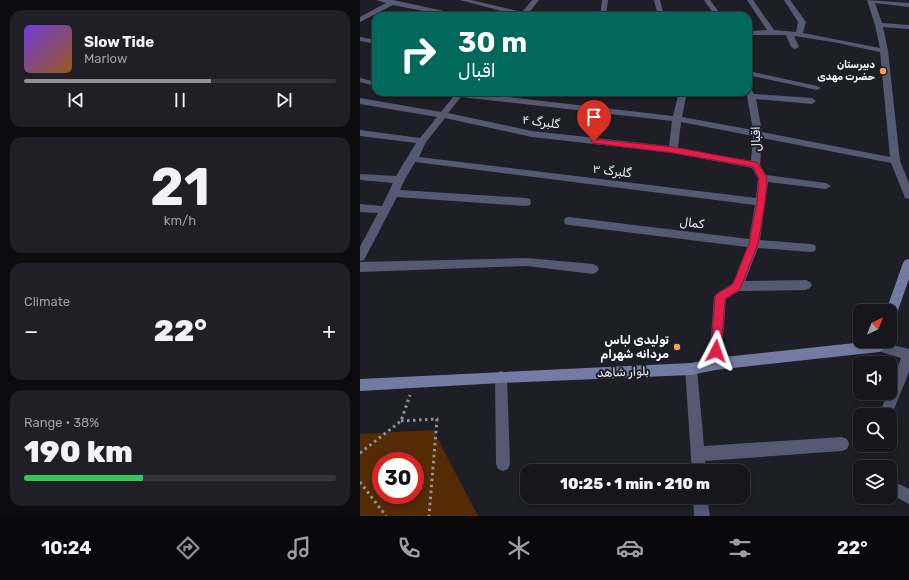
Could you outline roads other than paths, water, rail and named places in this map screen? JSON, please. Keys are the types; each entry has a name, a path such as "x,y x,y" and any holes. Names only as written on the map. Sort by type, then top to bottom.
{"main road":[{"path":"894,304 909,263"},
{"name":"بلوار شاهد","path":"360,385 501,377 692,369 715,364 853,346"}],"street":[{"path":"379,0 439,12"},
{"path":"463,0 510,12"},
{"path":"528,12 536,0"},
{"path":"604,12 605,0"},
{"path":"657,0 660,12"},
{"path":"707,0 716,12"},
{"path":"750,0 771,31"},
{"path":"787,0 802,22 800,33"},
{"path":"909,5 870,0 879,24 884,51 895,161 909,195"},
{"path":"374,12 393,2"},
{"path":"360,11 370,14"},
{"path":"360,20 370,14"},
{"path":"879,24 909,27"},
{"path":"752,33 771,31 800,33 884,51"},
{"path":"789,33 795,47"},
{"path":"360,40 372,42"},
{"path":"752,74 817,88"},
{"path":"360,80 372,83"},
{"path":"752,94 812,102"},
{"path":"360,257 394,193 399,180 413,159 422,141 458,96"},
{"path":"485,96 677,119 895,161"},
{"path":"673,150 677,119 682,96"},
{"name":"اقبال","path":"749,96 758,134 755,165 763,178"},
{"name":"گلبرگ ۴","path":"360,101 443,115 532,134 673,150 755,165"},
{"path":"360,133 422,141"},
{"name":"گلبرگ ۳","path":"413,159 761,202"},
{"path":"360,177 399,180"},
{"path":"737,286 754,244 761,202 763,178 826,186"},
{"path":"394,193 526,202"},
{"path":"360,208 385,210"},
{"name":"کمال","path":"569,221 754,244 811,248"},
{"path":"360,267 527,262 593,269"},
{"path":"715,364 720,297 737,286 806,285"},
{"path":"888,408 909,355 892,348"},
{"path":"692,369 699,464"},
{"path":"501,377 502,464"},
{"path":"698,454 842,444"},
{"path":"701,504 702,516"}],"place":[{"name":"دبیرستان حضرت مهدی","path":"883,71"},
{"name":"تولیدی لباس مردانه شهرام","path":"677,347"}]}
